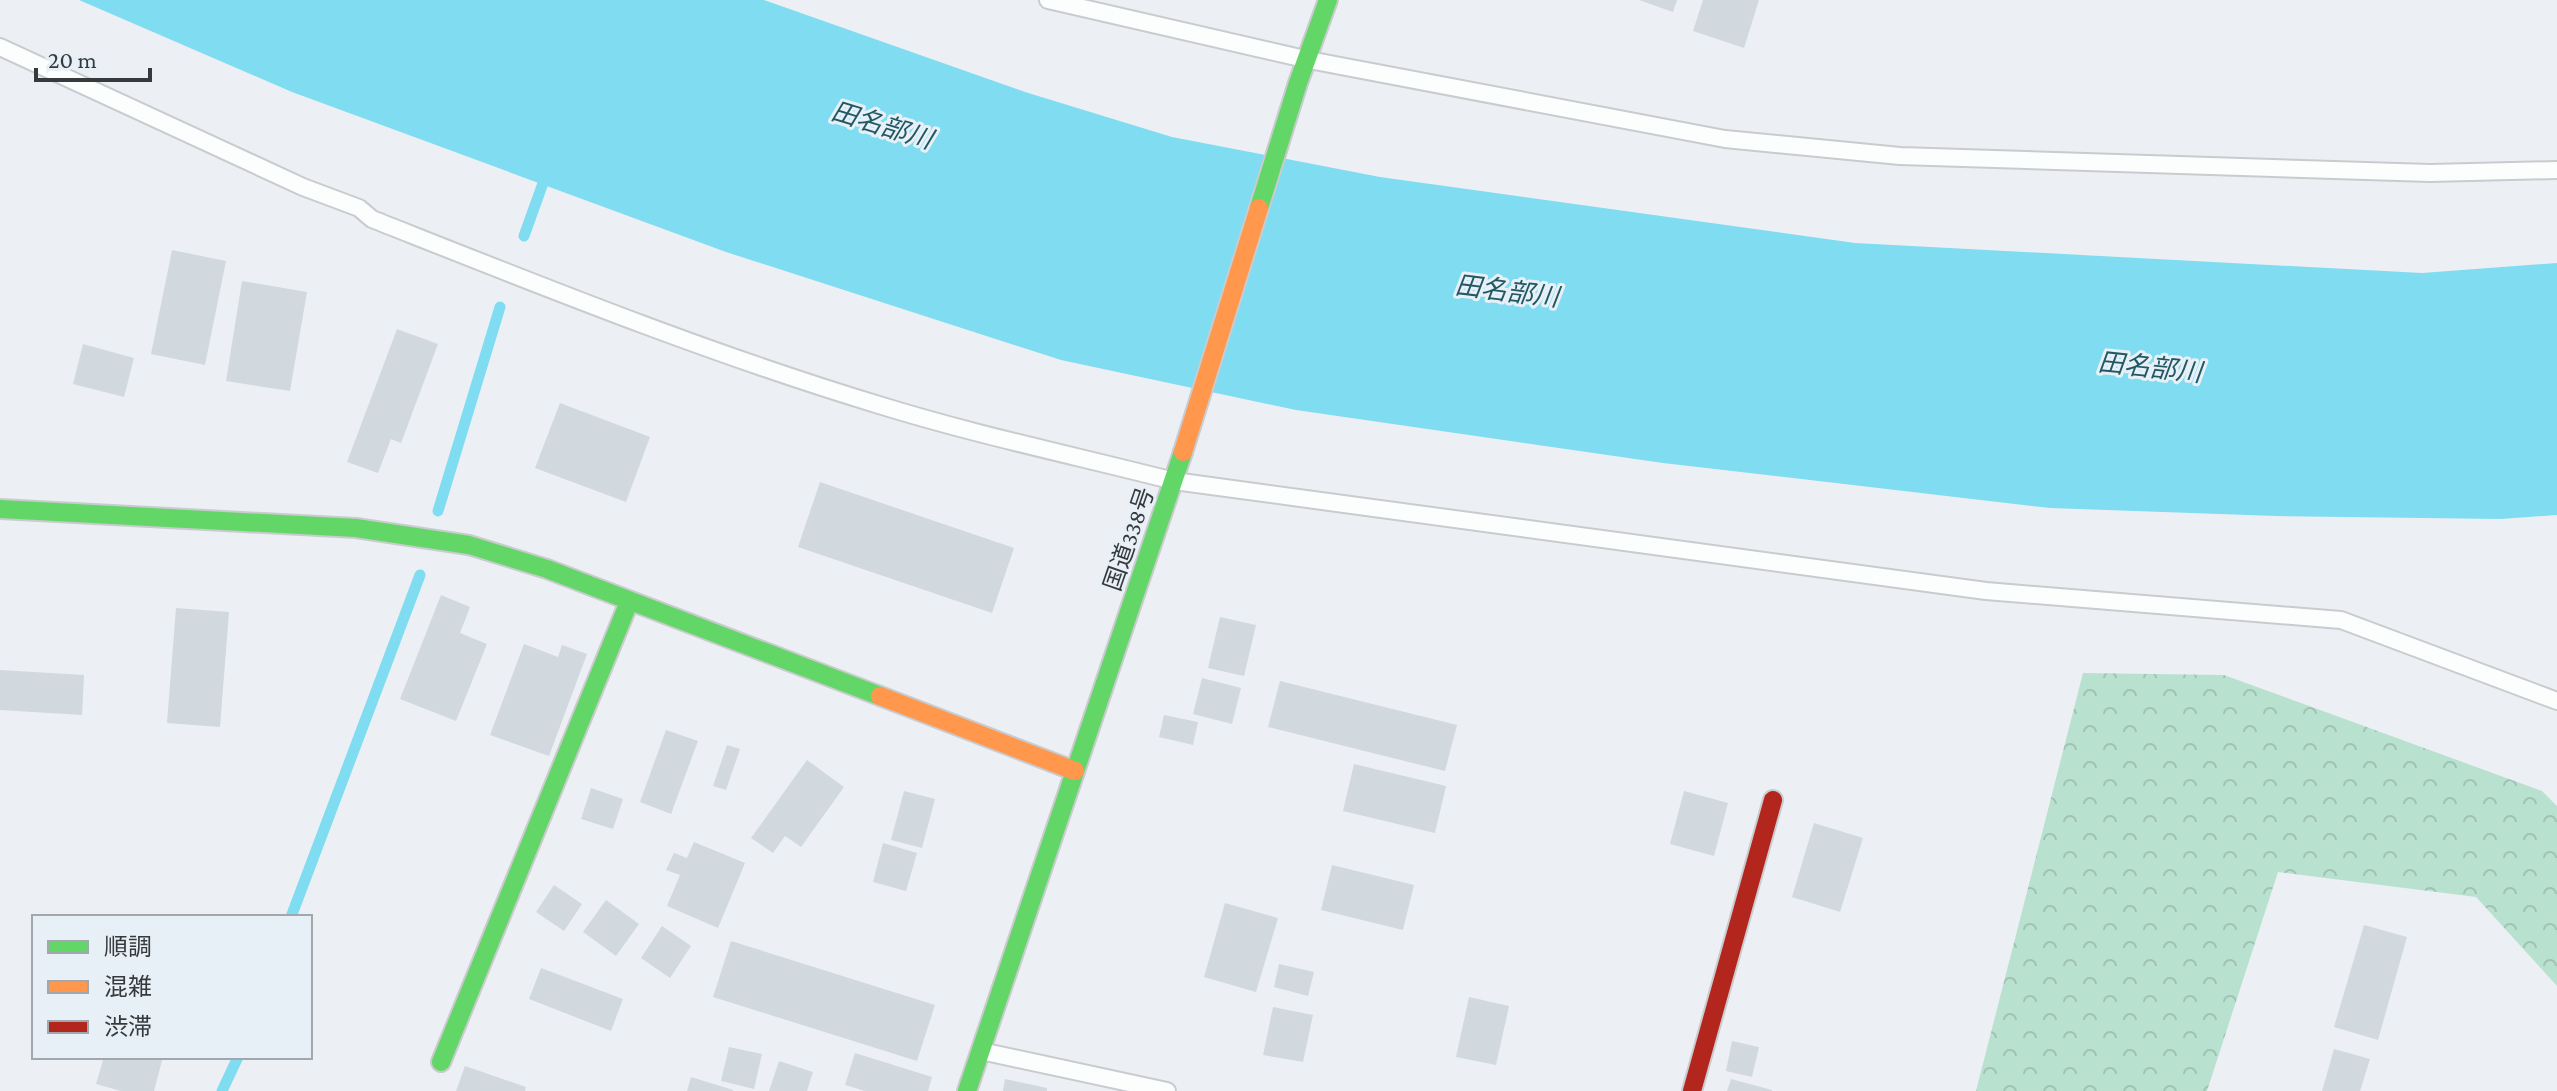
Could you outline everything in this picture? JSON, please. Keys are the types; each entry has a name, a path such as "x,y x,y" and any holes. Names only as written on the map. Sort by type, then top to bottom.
{"main road":[{"name":"国道338号","path":"967,1091 1174,481 1298,83 1309,60 1328,0"},
{"path":"0,509 356,528 469,545 547,569 1075,771"},
{"path":"441,1062 629,602"},
{"path":"1692,1091 1773,800"}],"lane":[{"path":"1048,0 1309,60 1725,139 1900,156 2430,173 2557,170"},
{"path":"0,47 303,187 359,208 372,219 681,339 881,406 1174,481 1672,546 1986,591 2341,620 2557,701"},
{"path":"980,1051 1167,1091"}],"green space":[{"path":"2083,673 2224,675 2542,791 2557,806 2557,986 2476,897 2278,872 2207,1091 1976,1091"}],"water":[{"name":"田名部川","path":"79,0 764,0 1025,92 1172,137 1380,177 1855,243 2422,273 2557,263 2557,515 2501,519 2276,516 2050,508 1663,463 1296,410 1061,360 726,252 292,92"}],"building":[{"path":"1639,0 1677,0 1673,12"},
{"path":"1703,0 1759,0 1744,48 1693,31"},
{"path":"172,250 226,261 205,365 151,354"},
{"path":"242,281 307,292 290,391 226,381"},
{"path":"397,329 438,344 401,443 391,439 378,473 347,462"},
{"path":"83,344 134,358 124,397 73,384"},
{"path":"560,403 650,437 626,502 535,468"},
{"path":"820,482 1014,548 992,613 798,547"},
{"path":"441,595 470,607 460,633 487,644 456,721 400,699"},
{"path":"176,608 229,612 220,727 167,723"},
{"path":"1220,617 1256,625 1244,676 1208,668"},
{"path":"524,644 558,657 562,645 587,654 549,756 490,735"},
{"path":"0,670 84,675 82,715 0,710"},
{"path":"1202,678 1241,688 1232,724 1193,714"},
{"path":"1280,681 1457,725 1445,771 1268,727"},
{"path":"1164,715 1198,722 1193,745 1159,737"},
{"path":"666,730 698,741 671,814 640,802"},
{"path":"727,745 740,749 726,790 713,786"},
{"path":"807,760 844,787 801,847 785,836 773,853 751,838"},
{"path":"1354,764 1446,786 1435,833 1343,811"},
{"path":"591,788 623,799 613,829 581,819"},
{"path":"904,791 935,799 922,848 891,840"},
{"path":"1684,791 1728,803 1714,856 1670,844"},
{"path":"1814,823 1863,838 1840,912 1792,897"},
{"path":"694,842 745,863 718,928 667,906 680,875 666,870 674,853 687,858"},
{"path":"883,843 917,853 906,891 873,882"},
{"path":"1332,865 1414,885 1403,930 1321,910"},
{"path":"554,885 582,904 564,931 536,912"},
{"path":"606,900 639,924 616,956 583,932"},
{"path":"1225,903 1278,918 1256,992 1204,977"},
{"path":"2364,925 2407,937 2378,1040 2334,1027"},
{"path":"662,926 691,946 670,978 641,958"},
{"path":"731,941 935,1005 917,1061 713,997"},
{"path":"1279,964 1314,972 1308,996 1274,987"},
{"path":"541,968 623,999 611,1031 529,999"},
{"path":"1469,997 1509,1006 1496,1065 1456,1057"},
{"path":"1273,1007 1313,1015 1303,1062 1263,1055"},
{"path":"1732,1041 1759,1047 1752,1077 1726,1071"},
{"path":"729,1047 762,1054 754,1089 721,1081"},
{"path":"2334,1049 2370,1059 2360,1091 2322,1091"},
{"path":"855,1053 932,1077 928,1091 865,1091 845,1085"},
{"path":"103,1059 162,1059 154,1091 121,1091 96,1084"},
{"path":"779,1061 813,1072 807,1091 769,1091"},
{"path":"465,1066 526,1087 525,1091 456,1091"},
{"path":"691,1077 733,1090 733,1091 687,1091"},
{"path":"1005,1079 1047,1088 1047,1091 1003,1091"},
{"path":"1731,1079 1772,1090 1772,1091 1727,1091"}],"waterway":[{"path":"524,236 547,172"},
{"path":"438,511 500,307"},
{"path":"292,915 420,575"},
{"path":"222,1091 237,1059"}],"traffic: fast":[{"path":"1259,208 1328,0"},
{"path":"967,1091 1183,452"},
{"path":"0,509 356,528 469,545 547,569 880,696"},
{"path":"441,1062 629,602"}],"traffic: slow":[{"path":"1183,452 1259,208"},
{"path":"880,696 1075,771"}],"traffic: jam":[{"path":"1692,1091 1773,800"}]}
